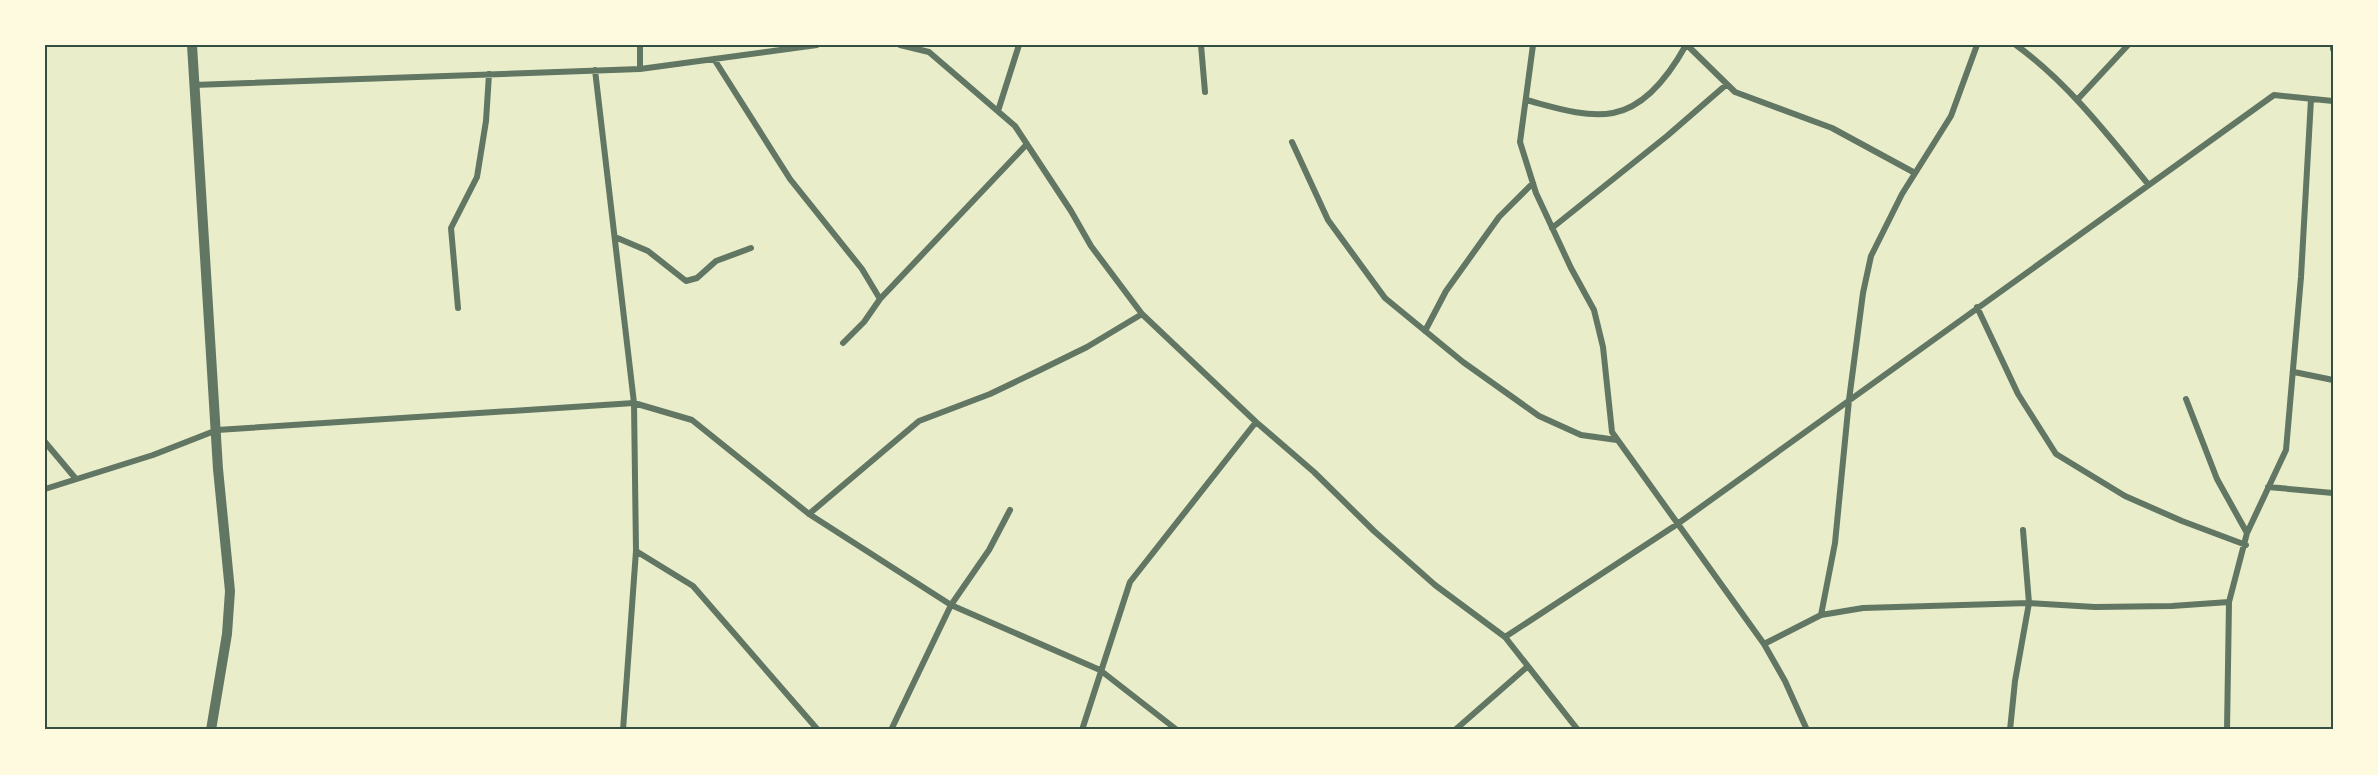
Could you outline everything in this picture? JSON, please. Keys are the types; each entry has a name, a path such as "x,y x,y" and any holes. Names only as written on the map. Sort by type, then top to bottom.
{"street":[{"path":"192,45 221,508 230,591 227,634 211,730"},
{"path":"640,45 640,69"},
{"path":"194,85 640,69 817,45"},
{"path":"900,45 929,52 1015,126 1071,211 1091,246 1142,314 1256,422 1314,472 1374,531 1435,585 1505,637 1578,730"},
{"path":"998,111 1018,45"},
{"path":"1201,45 1205,92"},
{"path":"1533,45 1520,142 1533,183 1552,228 1594,310 1603,347 1612,432 1676,525 1764,644 1785,681 1807,730"},
{"path":"1526,100 1593,114 1614,113 1635,104 1659,85 1686,45 1735,92 1832,128 1915,173"},
{"path":"1821,615 1835,543 1849,400 1863,293 1871,256 1896,204 1951,116 1977,45"},
{"path":"2016,45 2033,58 2076,100 2148,184"},
{"path":"2076,100 2128,45"},
{"path":"714,59 790,179 862,269 880,299"},
{"path":"595,70 634,403 636,551 623,730"},
{"path":"458,308 451,228 477,177 486,121 489,74"},
{"path":"1552,228 1667,136 1727,84"},
{"path":"1505,637 1676,525 2274,95 2333,101"},
{"path":"2227,730 2229,602 2246,545 2247,533 2286,450 2308,180 2311,99"},
{"path":"1292,142 1328,220 1385,297 1463,362 1539,416 1581,435 1617,440"},
{"path":"843,343 864,322 880,299 1027,144"},
{"path":"1425,331 1446,291 1499,217 1533,183"},
{"path":"615,237 648,251 686,281 697,278 716,261 751,248"},
{"path":"1977,308 2018,394 2056,454 2125,496 2246,545"},
{"path":"809,514 919,421 990,394 1038,371 1087,347 1142,314"},
{"path":"2294,372 2333,380"},
{"path":"2186,399 2217,478 2247,533"},
{"path":"45,489 153,455 217,430 634,403 692,420 809,514 951,605 1100,670 1177,730"},
{"path":"1082,730 1130,582 1256,422"},
{"path":"45,442 76,479"},
{"path":"2268,487 2333,493"},
{"path":"891,730 951,605 989,550 1010,510"},
{"path":"2010,730 2015,681 2029,603 2023,530"},
{"path":"636,551 693,586 818,730"},
{"path":"1764,644 1821,615 1863,608 2029,603 2095,607 2229,602"},
{"path":"1455,730 1527,667"}]}
